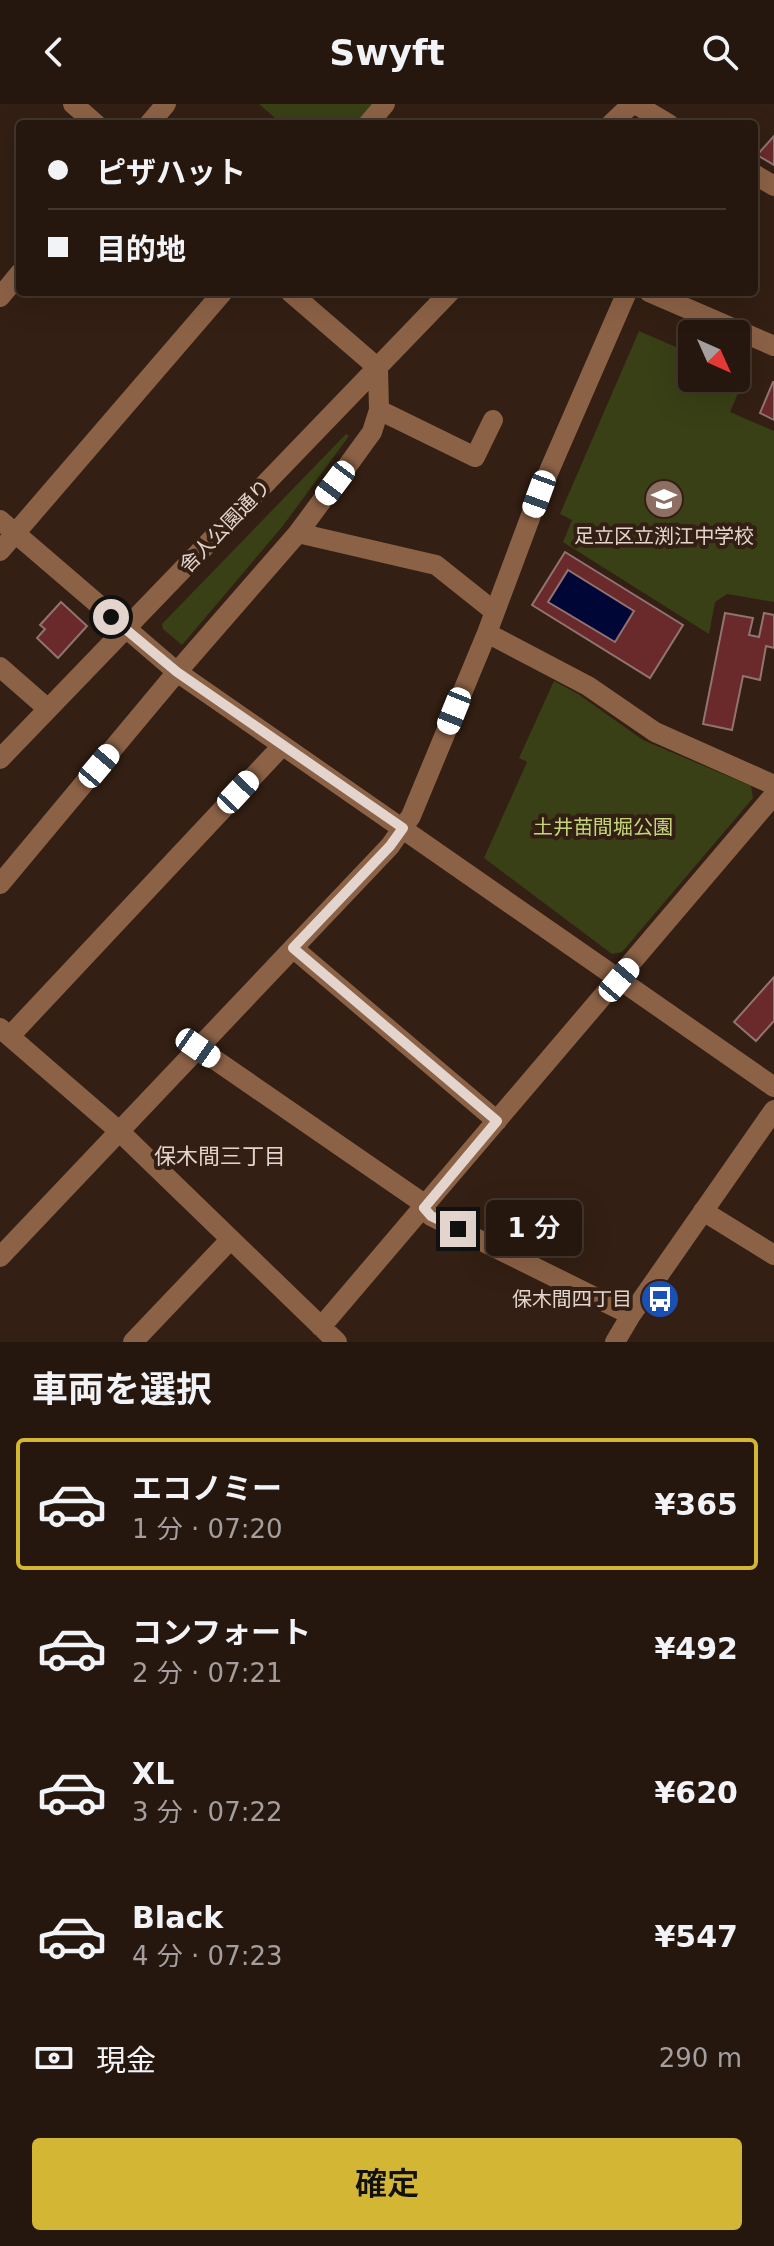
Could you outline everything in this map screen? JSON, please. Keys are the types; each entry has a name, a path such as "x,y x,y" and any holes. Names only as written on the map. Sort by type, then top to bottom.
{"street":[{"path":"73,104 91,120"},
{"path":"152,120 166,104"},
{"path":"371,120 385,104"},
{"path":"619,111 654,120"},
{"path":"0,297 16,278"},
{"path":"0,551 8,526 219,296"},
{"path":"0,884 298,533 372,432 379,410 378,368 295,296"},
{"name":"舎人公園通り","path":"0,759 446,296"},
{"path":"0,1257 390,846 411,816 487,633 539,494 625,296"},
{"path":"658,296 774,346"},
{"path":"379,410 475,457 493,420"},
{"path":"8,526 177,672 774,1087"},
{"path":"298,533 436,565 495,612"},
{"path":"487,633 588,686 655,732 774,785"},
{"path":"0,667 48,709"},
{"path":"282,746 5,1032 119,1131 337,1342"},
{"path":"321,1327 774,795"},
{"path":"293,948 497,1121"},
{"path":"198,1048 417,1199 431,1216 631,1315"},
{"path":"615,1342 774,1110"},
{"path":"703,1211 774,1255"},
{"path":"133,1342 230,1240"}],"green space":[{"path":"259,104 374,104 360,120 277,120"},
{"path":"639,331 678,348 678,392 739,392 730,412 774,431 774,602 727,594 715,602 709,634 563,542 572,520 560,514"},
{"path":"346,434 349,436 282,527 182,645 163,629 162,624"},
{"name":"土井苗間堀公園","path":"554,681 578,694 643,740 751,786 753,798 622,952 612,954 484,858 527,762 519,758"}],"shaded area":[{"path":"568,570 634,611 615,642 548,602"}],"building":[{"path":"774,136 774,165 758,154"},
{"path":"774,382 774,420 760,413"},
{"path":"565,552 683,625 650,678 532,605","holes":["568,570 634,611 615,642 548,602"]},
{"path":"61,602 87,626 58,658 37,638 45,629 40,625"},
{"path":"725,613 753,618 749,635 759,637 764,613 774,615 774,648 766,646 760,680 743,676 732,730 703,724"},
{"path":"774,977 774,1021 756,1041 734,1022"}],"place":[{"name":"足立区立渕江中学校","path":"664,499"},
{"name":"保木間四丁目","path":"660,1299"}],"district":[{"name":"保木間三丁目","path":"220,1156"}],"route":[{"path":"111,617 177,672 403,828 390,846 293,948 497,1121 424,1208 431,1216 458,1229"}]}
